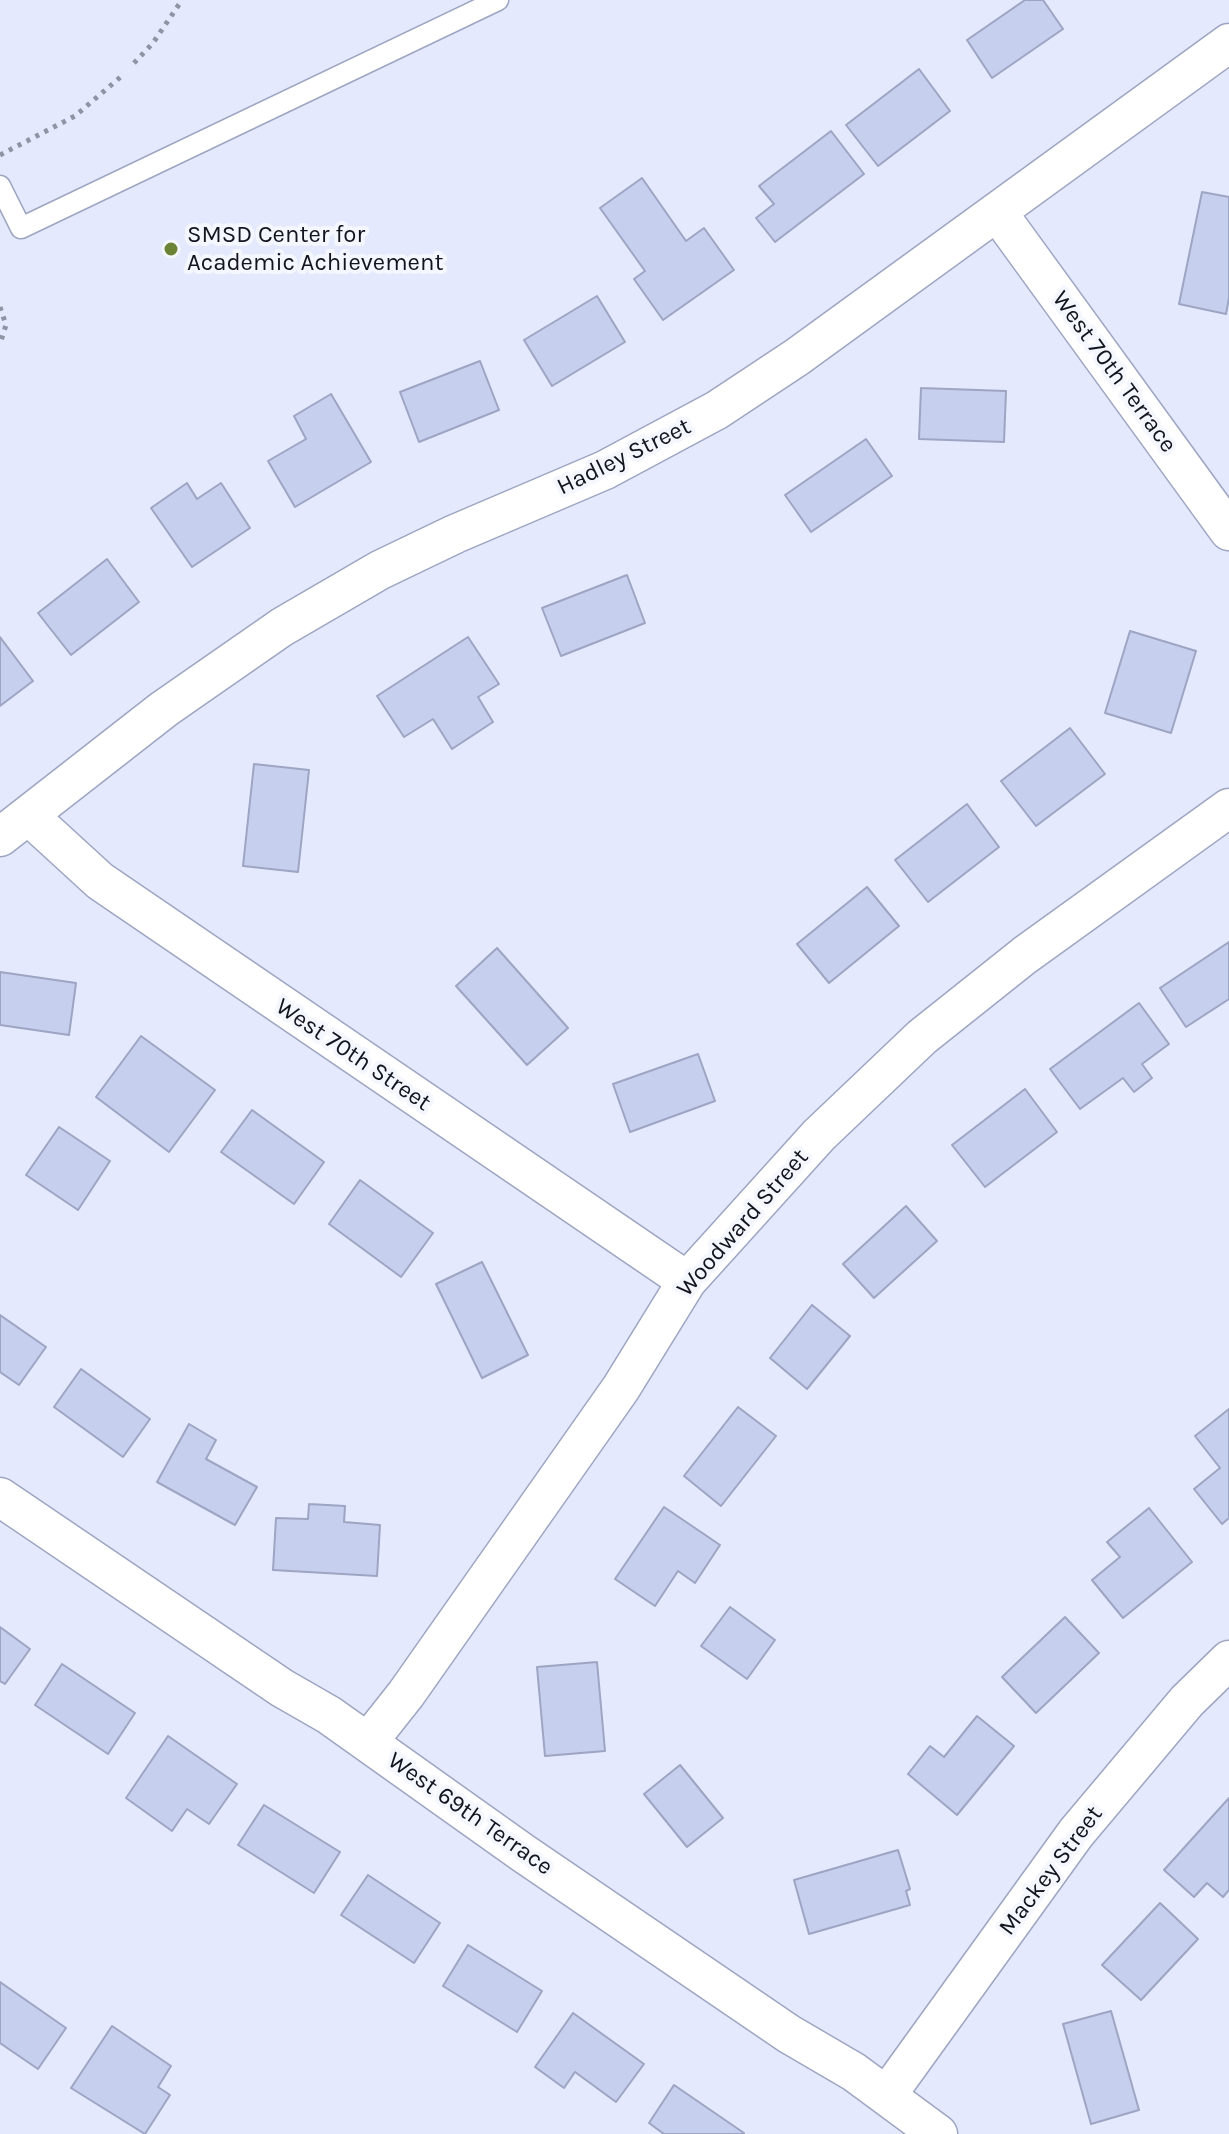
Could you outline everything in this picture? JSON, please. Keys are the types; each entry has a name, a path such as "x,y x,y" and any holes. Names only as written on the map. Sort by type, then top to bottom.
{"street":[{"name":"Hadley Street","path":"15,827 126,738 282,627 380,570 455,534 605,470 717,410 797,357 998,213 1229,43"},
{"name":"West 70th Terrace","path":"998,213 1229,531"},
{"name":"Woodward Street","path":"368,1742 406,1694 621,1388 687,1281 819,1135 922,1037 1025,955 1229,808"},
{"name":"West 70th Street","path":"15,827 100,881 687,1281"},
{"name":"West 69th Terrace","path":"0,1497 282,1688 329,1715 523,1853 776,2025 887,2095 938,2134"},
{"name":"Mackey Street","path":"887,2095 1076,1833 1187,1701 1229,1660"}],"lane":[{"path":"0,186 21,228 498,0"}],"path":[{"path":"134,63 153,43 182,0"},
{"path":"0,155 75,116 124,74"},
{"path":"0,307 6,325 0,344"}],"building":[{"path":"1025,0 1043,0 1063,29 992,78 967,40"},
{"path":"919,69 950,111 878,166 846,125"},
{"path":"831,131 864,174 775,242 756,218 774,204 759,186"},
{"path":"642,178 686,241 704,228 734,270 663,320 634,279 645,271 600,208"},
{"path":"1202,192 1229,197 1229,298 1226,314 1179,304"},
{"path":"597,296 625,342 552,386 524,340"},
{"path":"480,361 499,410 419,442 400,392"},
{"path":"921,388 1006,391 1004,442 919,439"},
{"path":"331,394 371,462 295,507 268,461 306,439 294,416"},
{"path":"866,439 892,476 811,532 785,495"},
{"path":"187,483 197,499 221,483 250,528 192,567 151,508"},
{"path":"107,559 139,602 71,655 38,613"},
{"path":"627,575 645,623 561,656 542,608"},
{"path":"1130,631 1196,651 1171,733 1105,713"},
{"path":"0,637 33,681 0,706"},
{"path":"468,637 499,684 478,697 493,722 452,749 433,719 404,737 377,696"},
{"path":"1070,728 1105,774 1036,826 1001,781"},
{"path":"254,764 309,770 298,872 243,866"},
{"path":"967,804 999,847 928,902 895,860"},
{"path":"867,887 899,926 829,983 797,944"},
{"path":"1229,942 1229,999 1186,1027 1160,988"},
{"path":"497,948 568,1028 527,1065 456,986"},
{"path":"0,972 76,983 69,1035 0,1025"},
{"path":"1139,1003 1169,1044 1142,1064 1152,1078 1134,1092 1123,1078 1080,1109 1050,1069"},
{"path":"141,1036 215,1090 169,1152 96,1097"},
{"path":"698,1054 715,1101 630,1132 613,1084"},
{"path":"1025,1089 1057,1132 985,1187 952,1145"},
{"path":"252,1110 324,1162 294,1204 221,1152"},
{"path":"59,1127 110,1161 78,1210 26,1175"},
{"path":"360,1180 433,1233 401,1277 329,1224"},
{"path":"906,1206 937,1241 874,1298 843,1264"},
{"path":"482,1262 528,1355 482,1378 436,1284"},
{"path":"812,1305 850,1336 807,1389 770,1358"},
{"path":"0,1315 46,1347 19,1385 0,1372"},
{"path":"81,1369 150,1419 123,1457 54,1407"},
{"path":"738,1407 776,1436 721,1506 684,1476"},
{"path":"1229,1409 1229,1518 1222,1524 1194,1489 1220,1468 1195,1436"},
{"path":"189,1424 216,1440 206,1459 257,1487 235,1525 157,1482"},
{"path":"309,1504 345,1506 344,1522 380,1525 377,1576 273,1570 276,1518 308,1519"},
{"path":"664,1507 720,1545 695,1583 678,1571 655,1606 615,1579"},
{"path":"1149,1508 1192,1562 1123,1618 1092,1580 1120,1557 1107,1542"},
{"path":"730,1607 775,1640 747,1679 701,1646"},
{"path":"1065,1617 1099,1653 1036,1713 1002,1677"},
{"path":"0,1627 30,1649 5,1684 0,1681"},
{"path":"597,1662 605,1751 545,1756 537,1667"},
{"path":"62,1664 135,1713 108,1754 35,1705"},
{"path":"977,1716 1014,1746 957,1815 908,1774 930,1746 944,1757"},
{"path":"168,1736 237,1784 209,1824 187,1809 172,1831 126,1798"},
{"path":"680,1765 723,1818 687,1847 644,1794"},
{"path":"1229,1798 1229,1890 1223,1897 1207,1883 1194,1897 1164,1870"},
{"path":"264,1805 340,1852 314,1893 238,1845"},
{"path":"898,1850 910,1889 906,1891 910,1905 809,1934 794,1880"},
{"path":"368,1875 440,1923 414,1963 341,1915"},
{"path":"1160,1903 1198,1939 1141,2000 1102,1965"},
{"path":"468,1945 542,1991 517,2032 443,1986"},
{"path":"0,1982 66,2028 38,2069 0,2043"},
{"path":"1111,2011 1139,2110 1091,2124 1063,2024"},
{"path":"573,2013 644,2064 616,2102 575,2072 564,2088 535,2067"},
{"path":"112,2026 171,2066 158,2087 170,2095 145,2134 71,2088"},
{"path":"674,2085 744,2134 664,2134 649,2123"}],"place":[{"name":"SMSD Center for Academic Achievement","path":"171,249"}]}
